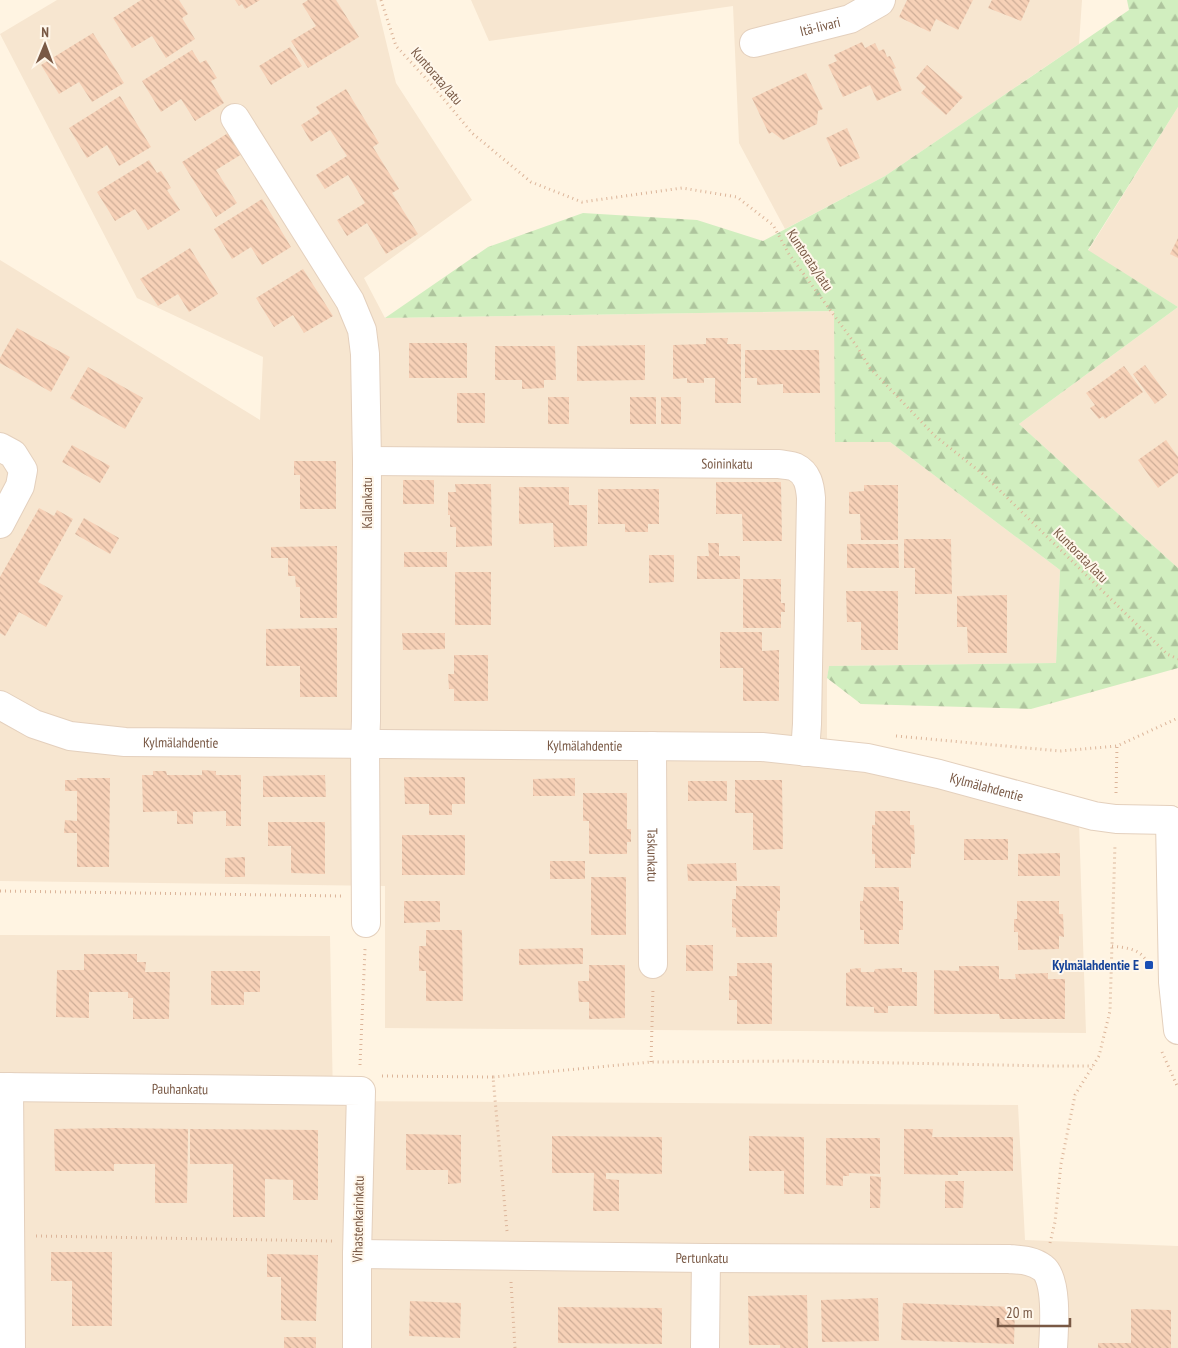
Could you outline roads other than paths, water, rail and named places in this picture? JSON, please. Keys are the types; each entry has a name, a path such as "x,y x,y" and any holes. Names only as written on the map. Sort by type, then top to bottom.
{"street":[{"name":"Itä-Iivari","path":"754,43 850,19 881,0"},
{"name":"Kallankatu","path":"235,118 350,301 362,330 365,354 367,461 366,923"},
{"path":"0,447 13,454 23,470 20,486 0,524"},
{"name":"Soininkatu","path":"367,461 769,464 795,466 804,473 810,486 805,752"},
{"name":"Kylmälahdentie","path":"0,705 34,724 70,736 126,742 762,747 876,760 939,774 1094,816 1116,819 1174,818"},
{"name":"Taskunkatu","path":"652,746 653,964"},
{"path":"1174,818 1173,982 1178,1030"},
{"name":"Pauhankatu","path":"4,1087 360,1083"},
{"name":"Vihastenkarinkatu","path":"357,1348 360,1083"},
{"path":"4,1087 10,1236 11,1348"},
{"name":"Pertunkatu","path":"358,1254 1009,1259 1029,1261 1044,1269 1051,1280 1054,1298 1054,1348"},
{"path":"705,1348 706,1258"}],"place":[{"name":"Kylmälahdentie E","path":"1149,965"}]}
